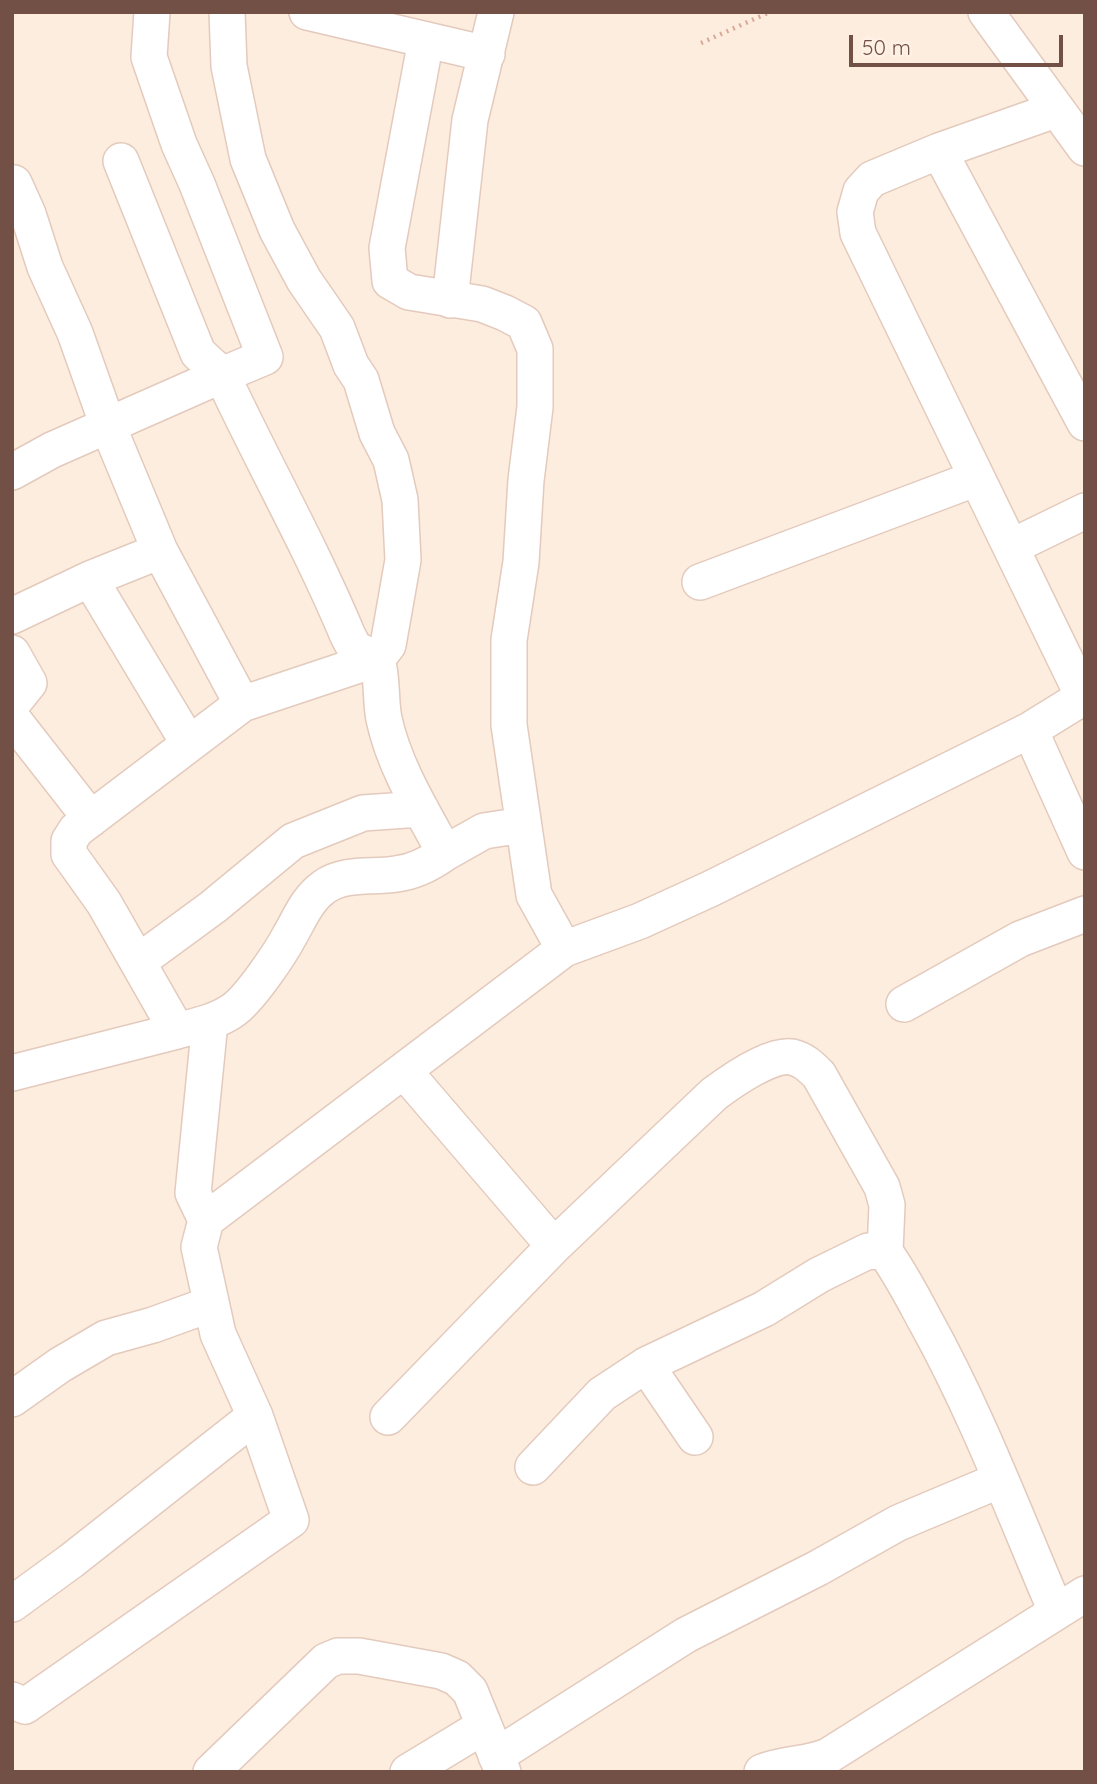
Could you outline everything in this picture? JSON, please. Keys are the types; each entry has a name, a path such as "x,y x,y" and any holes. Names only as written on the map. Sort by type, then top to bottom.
{"street":[{"path":"12,472 52,450 265,357 179,144 149,57 152,12"},
{"path":"177,1031 104,903 69,854 69,841 76,830 242,704 377,659 388,645 403,560 400,500 391,460 377,433 361,380 351,365 337,328 304,280 277,230 248,159 229,66 227,12"},
{"path":"307,12 487,54"},
{"path":"450,300 470,120 495,12"},
{"path":"986,12 1085,148"},
{"path":"426,40 387,248 390,281 409,292 482,304 524,323 535,349 535,407 526,480 521,562 509,640 509,725 534,895 564,949"},
{"path":"12,1700 25,1706 291,1520 255,1416 218,1334 199,1247 206,1220 564,949 640,921 710,888 1030,730 1084,696 858,233 855,212 861,191 872,179 939,151 1055,110"},
{"path":"939,151 1085,423"},
{"path":"121,161 198,354 222,375 270,476 309,547 355,649 377,659 381,672 384,718 396,757 445,853"},
{"path":"14,183 20,217 75,333 108,426 160,551 242,704"},
{"path":"700,582 977,478"},
{"path":"1011,547 1085,511"},
{"path":"12,616 90,579 160,551"},
{"path":"90,579 189,744"},
{"path":"12,653 29,683 12,704"},
{"path":"12,718 91,819"},
{"path":"1030,730 1085,852"},
{"path":"138,961 213,907 293,841 363,813 421,809"},
{"path":"12,1073 210,1022 233,1010 251,991 288,939 309,900 324,887 338,879 398,874 429,864 484,831 523,825"},
{"path":"904,1004 1020,939 1085,914"},
{"path":"206,1220 192,1193 210,1022"},
{"path":"388,1417 554,1246 714,1094 735,1078 760,1065 789,1056 806,1062 819,1075 882,1187 887,1205 885,1252 897,1268 950,1365 980,1428 1000,1480 1070,1602 828,1756 811,1763 783,1766 762,1772"},
{"path":"404,1071 554,1246"},
{"path":"533,1467 602,1394 646,1365 764,1309 819,1275 868,1251 885,1252"},
{"path":"12,1399 60,1365 106,1338 153,1325 211,1304"},
{"path":"646,1365 695,1437"},
{"path":"12,1604 255,1416"},
{"path":"408,1772 494,1751 686,1635 818,1568 898,1523 1000,1480"},
{"path":"211,1772 326,1661 338,1656 359,1656 441,1671 457,1678 470,1691 494,1751"}],"path":[{"path":"701,43 770,12"}]}
